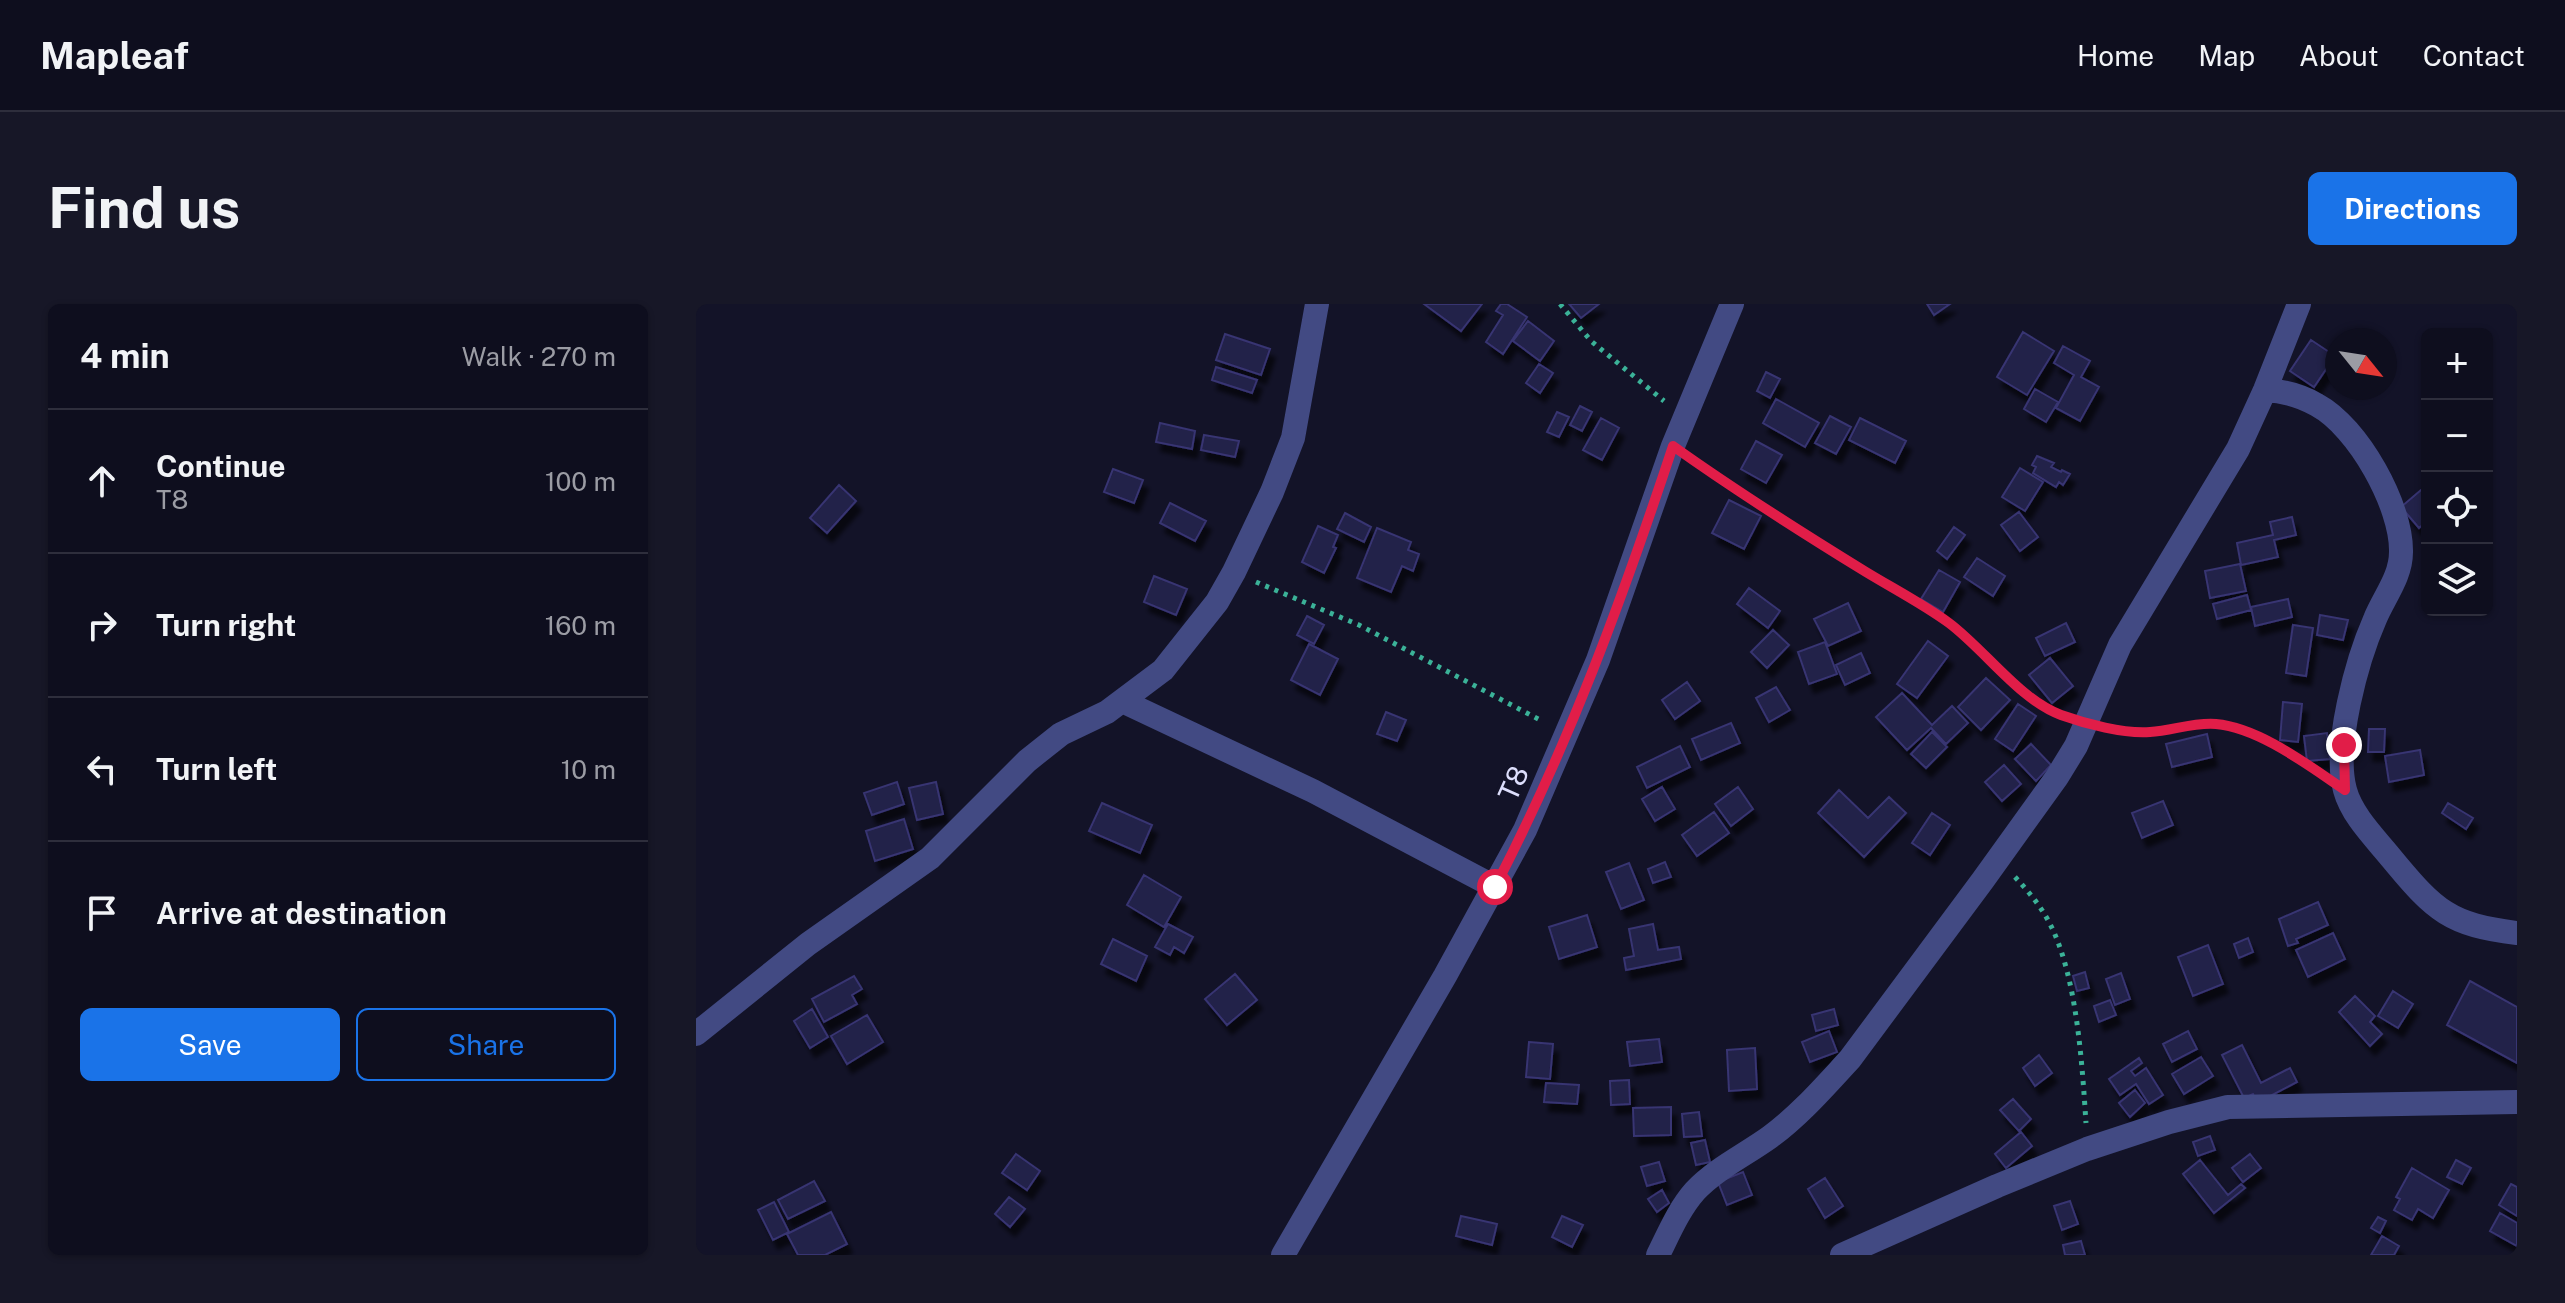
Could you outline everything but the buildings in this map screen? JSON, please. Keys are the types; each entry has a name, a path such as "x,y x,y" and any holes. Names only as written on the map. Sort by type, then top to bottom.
{"street":[{"path":"696,1034 808,944 930,858 1018,770 1061,734 1107,712 1163,670 1217,602 1272,492 1293,438 1317,304"},
{"name":"T8","path":"1283,1255 1525,830 1614,616 1673,446 1732,304"},
{"path":"1658,1255 1677,1216 1695,1191 1724,1166 1771,1137 1815,1097 1850,1059 2057,777 2088,722 2120,645 2158,576 2238,449 2299,304"},
{"path":"2265,390 2287,391 2319,405 2348,430 2376,473 2396,517 2401,553 2395,583 2379,608 2355,676 2344,745 2345,790 2369,831 2429,901 2456,920 2480,929 2517,933"},
{"path":"1122,701 1313,791 1495,887"},
{"path":"1842,1255 2087,1149 2169,1122 2228,1107 2517,1102"}],"path":[{"path":"1560,304 1591,341 1615,363 1686,417"},
{"path":"1673,446 1727,485 1948,623 2047,709 2125,733 2217,724 2264,740 2293,755 2345,790"},
{"path":"1234,572 1359,625 1567,735"},
{"path":"1999,858 2037,901 2050,923 2064,963 2077,1029 2087,1149"}],"route":[{"path":"1495,887 1525,830 1598,660 1673,446 1727,485 1927,608 1969,639 2047,709 2125,733 2189,725 2217,724 2237,729 2293,755 2345,790 2344,745"}]}
